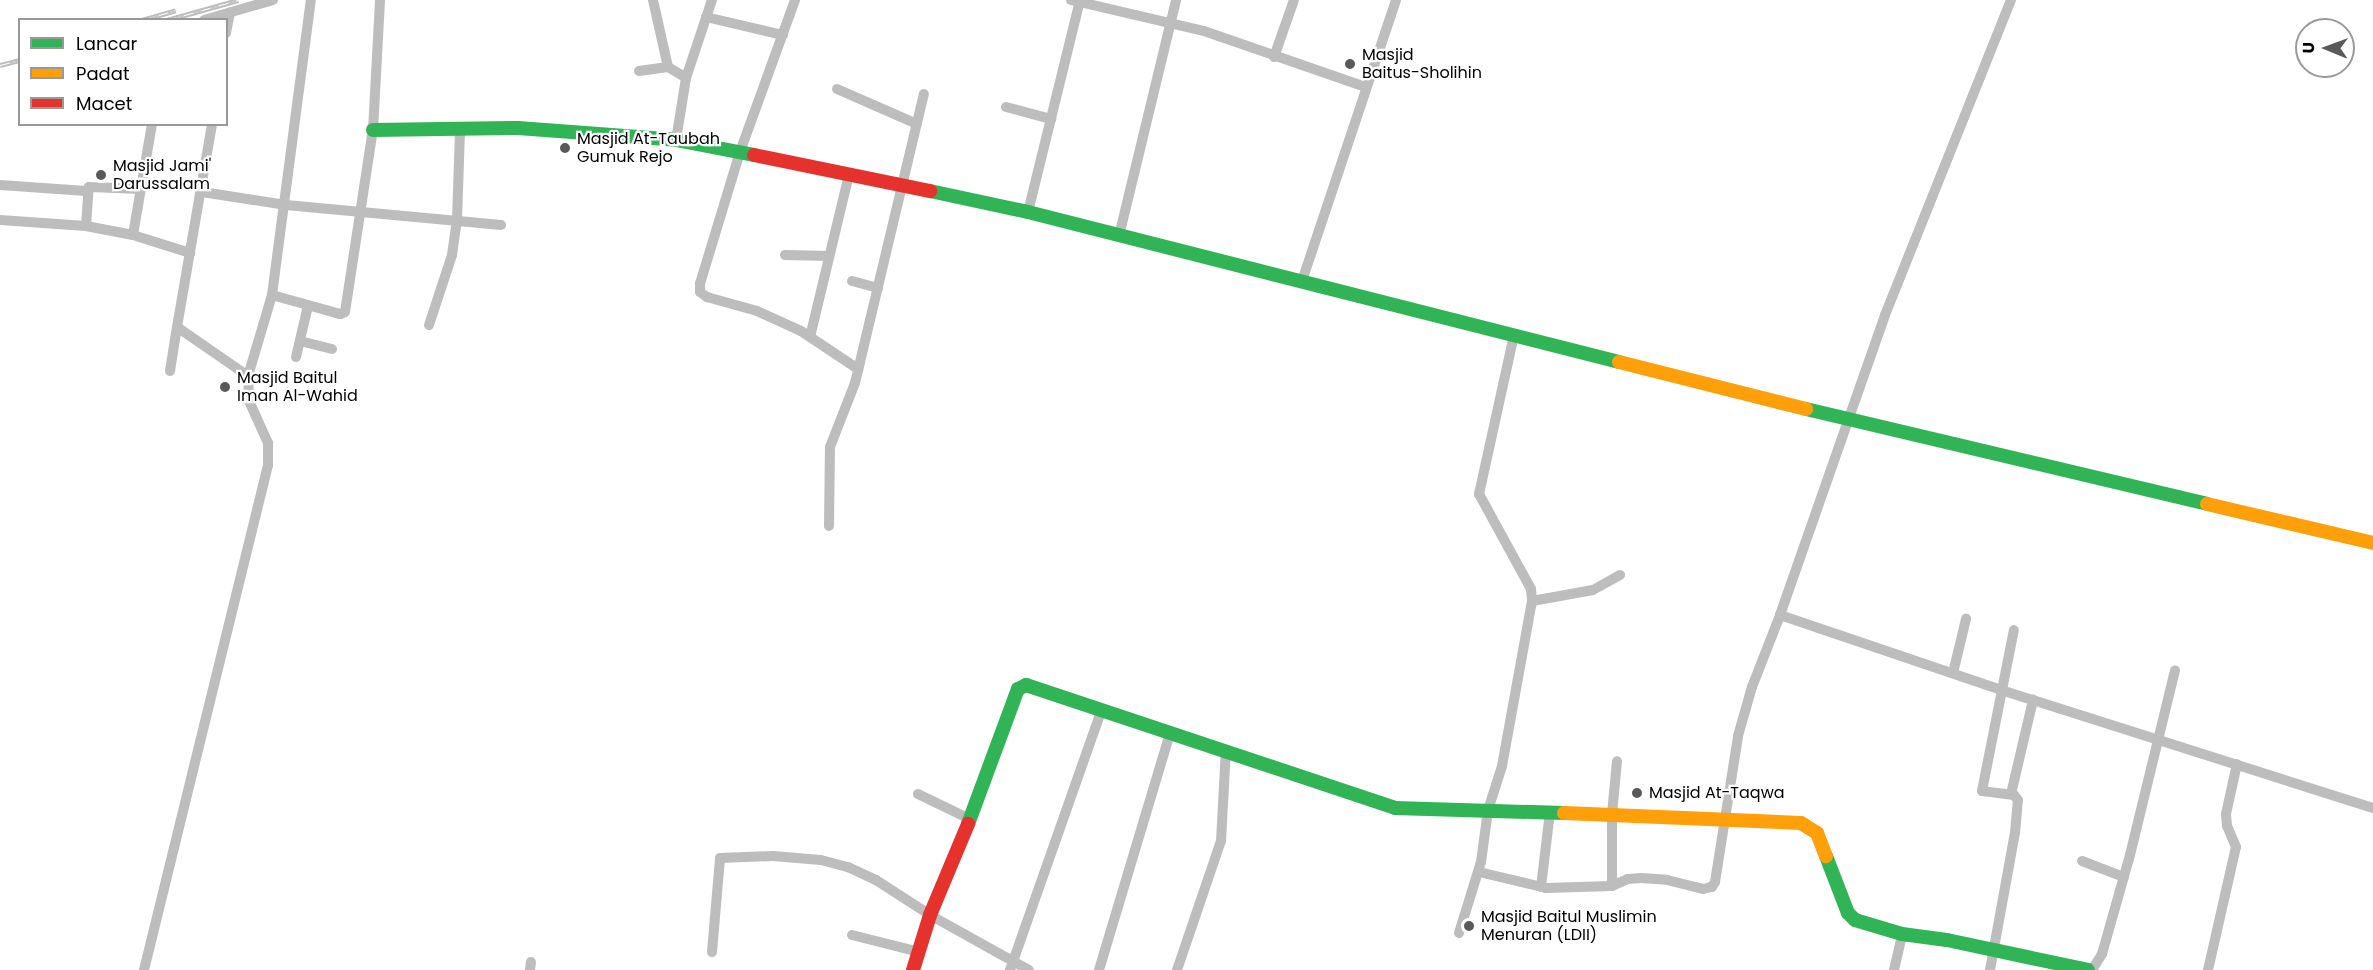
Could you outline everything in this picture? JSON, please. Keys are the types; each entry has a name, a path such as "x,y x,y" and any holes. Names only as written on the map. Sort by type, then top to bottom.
{"street":[{"path":"210,18 273,0"},
{"path":"144,970 268,465 268,443 249,401 248,376 273,289 286,205 311,0"},
{"path":"273,289 308,306 343,314 373,130 380,0"},
{"path":"653,0 668,67"},
{"path":"676,140 686,78 712,0"},
{"path":"795,0 740,152 700,284 700,292 706,297 757,311 810,337 858,369"},
{"path":"1119,236 1176,0"},
{"path":"1274,57 1294,0"},
{"path":"1302,281 1396,0"},
{"path":"1479,872 1541,887 1612,886 1628,879 1641,878 1667,880 1703,889 1712,887 1717,875 1724,820 1744,713 1885,315 2011,0"},
{"path":"1028,212 1077,1 1170,25 1204,31 1366,87"},
{"path":"228,22 230,12"},
{"path":"706,18 783,35"},
{"path":"639,71 668,67 686,78"},
{"path":"837,89 917,124"},
{"path":"829,526 830,447 858,369 924,94"},
{"path":"1006,107 1051,119"},
{"path":"133,235 152,126"},
{"path":"170,371 212,126"},
{"path":"373,130 518,128 676,140 903,185 1028,212 1848,420 2373,543"},
{"path":"429,325 453,255 458,221 460,129"},
{"path":"810,337 849,174"},
{"path":"0,185 86,191"},
{"path":"86,226 86,191 91,186 141,189"},
{"path":"202,192 286,205 501,225"},
{"path":"0,220 86,226 133,235 190,253"},
{"path":"785,255 829,256"},
{"path":"852,281 878,288"},
{"path":"296,357 308,306"},
{"path":"177,327 248,376"},
{"path":"1460,933 1479,872 1488,810 1504,755 1532,601 1531,589 1479,494 1514,334"},
{"path":"300,341 332,349"},
{"path":"1532,601 1593,590 1620,575"},
{"path":"1780,615 2001,690 2373,808"},
{"path":"1953,673 1966,619"},
{"path":"1990,970 2018,800 2011,794 1982,791 2014,630"},
{"path":"912,970 930,915 970,819 1018,689 1022,686 1030,686 1101,712 1226,750 1389,807 1795,822 1807,826 1819,838 1851,917 1902,934 1994,949 2090,970 2102,954 2124,878 2156,738 2175,670"},
{"path":"2011,794 2033,700"},
{"path":"1012,966 1101,712"},
{"path":"1099,970 1170,734"},
{"path":"1177,970 1221,841 1226,750"},
{"path":"1612,886 1612,814 1617,761"},
{"path":"2208,970 2236,847 2227,826 2226,814 2237,764"},
{"path":"918,794 970,819"},
{"path":"1541,887 1550,812"},
{"path":"712,952 720,858 821,860 876,880 1012,966 1029,970"},
{"path":"2082,861 2124,878"},
{"path":"1894,970 1902,934"},
{"path":"852,935 919,952"}],"railway":[{"path":"174,18 238,0"},
{"path":"149,18 176,10"},
{"path":"0,65 18,60"}],"traffic: fast":[{"path":"373,130 518,128 676,140 754,155"},
{"path":"930,191 1028,212 1619,362"},
{"path":"1806,409 2207,504"},
{"path":"968,824 1018,689 1026,685 1395,808 1564,813"},
{"path":"1826,856 1848,913 1855,920 1902,934 1947,940 2088,970"}],"traffic: slow":[{"path":"1619,362 1806,409"},
{"path":"2207,504 2373,543"},
{"path":"1564,813 1801,823 1817,833 1826,856"}],"traffic: jam":[{"path":"754,155 930,191"},
{"path":"913,970 930,915 968,824"}],"place":[{"name":"Masjid Baitus-Sholihin","path":"1350,64"},
{"name":"Masjid At-Taubah Gumuk Rejo","path":"565,148"},
{"name":"Masjid Jami' Darussalam","path":"101,175"},
{"name":"Masjid Baitul Iman Al-Wahid","path":"225,387"},
{"name":"Masjid At-Taqwa","path":"1637,793"},
{"name":"Masjid Baitul Muslimin Menuran (LDII)","path":"1469,926"}]}
